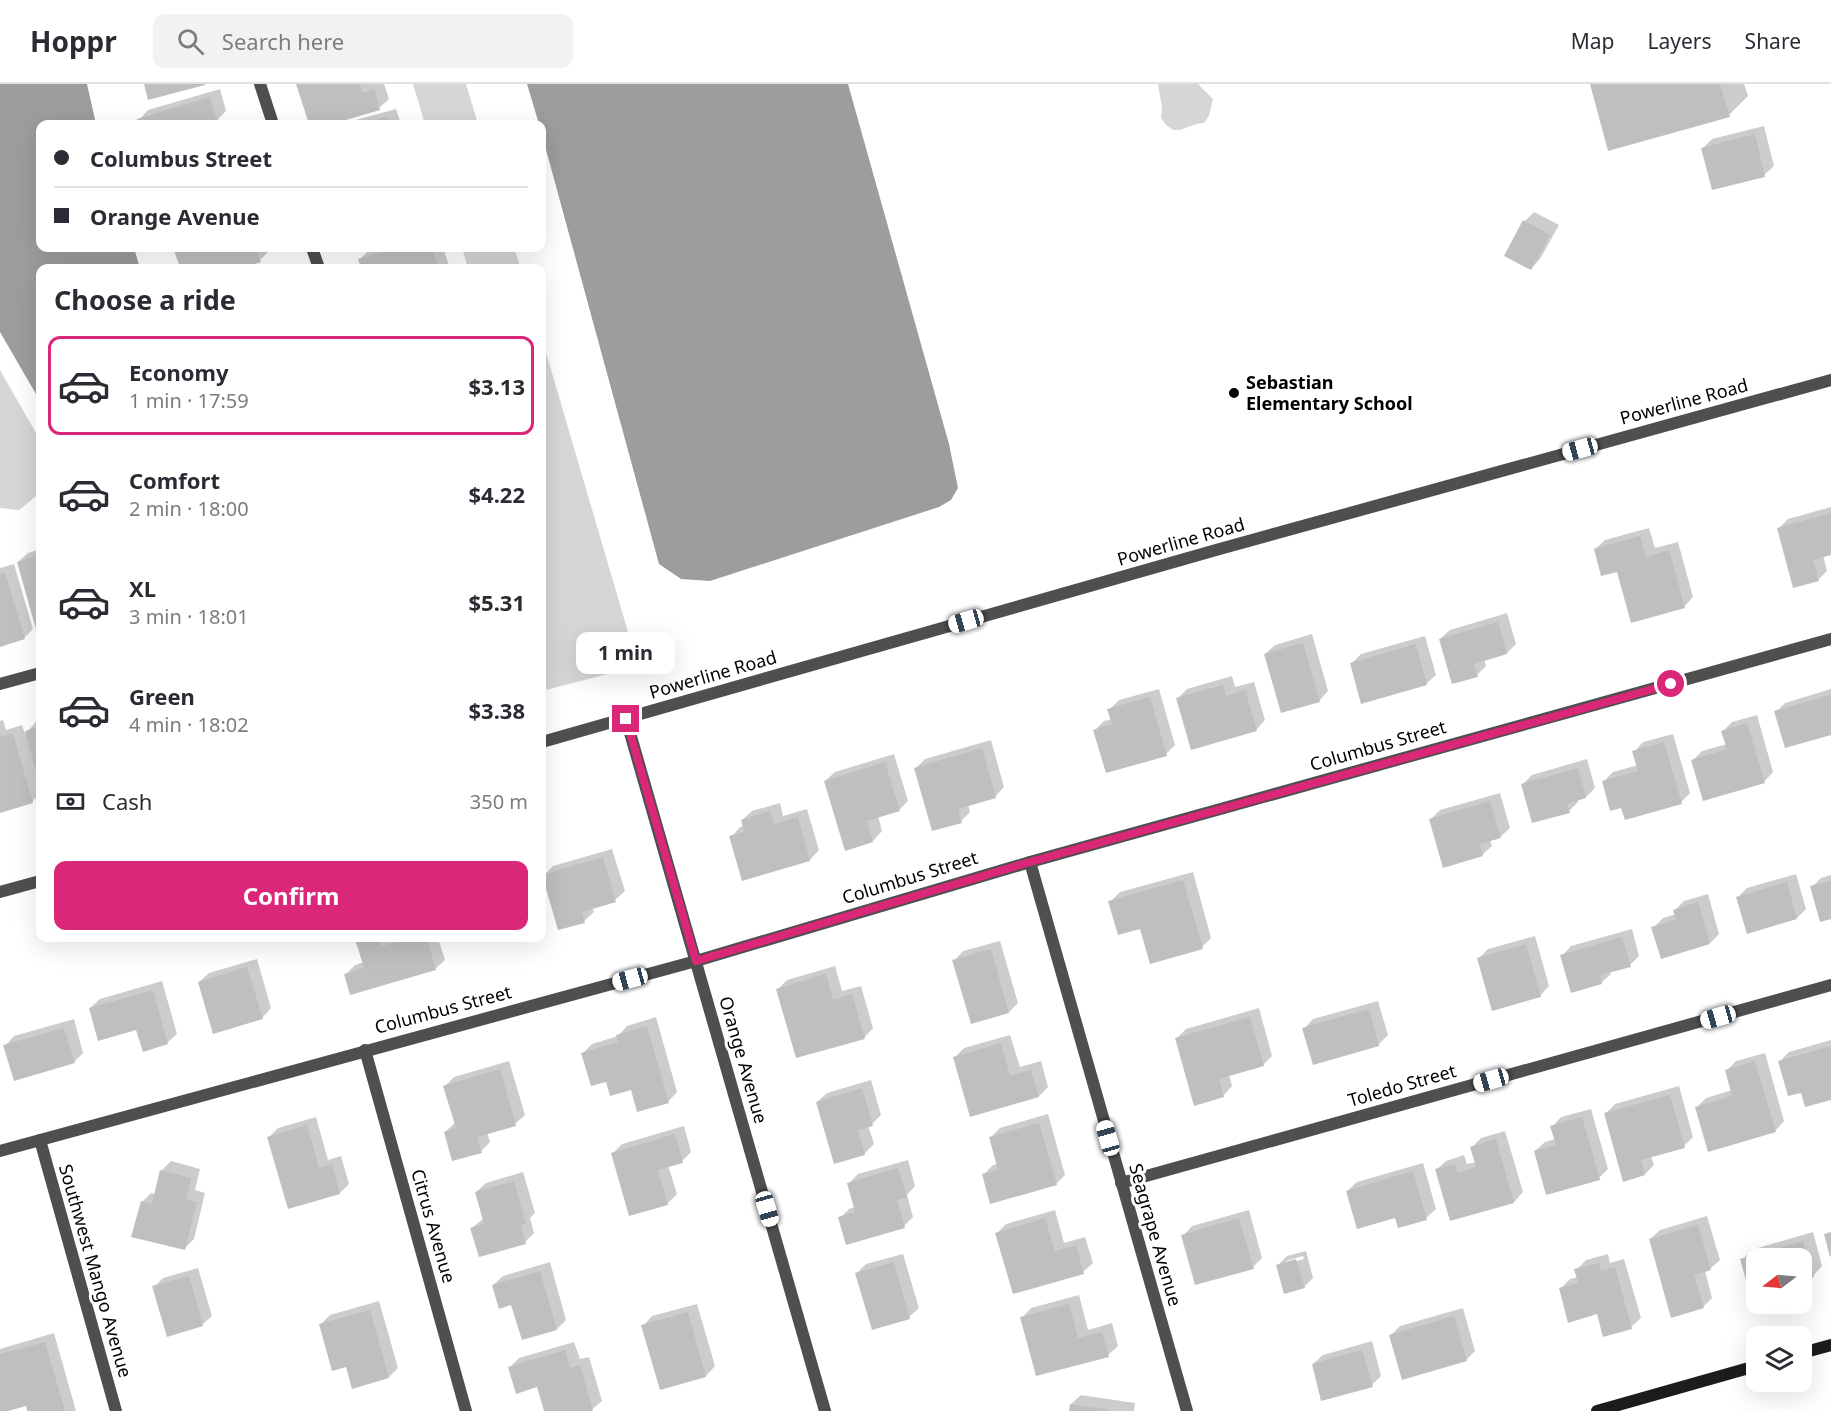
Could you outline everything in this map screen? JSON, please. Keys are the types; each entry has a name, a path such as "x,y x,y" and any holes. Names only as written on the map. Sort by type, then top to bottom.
{"street":[{"path":"260,84 272,120"},
{"name":"Powerline Road","path":"546,741 1216,550 1831,380"},
{"name":"Columbus Street","path":"0,1151 696,961 1030,862 1831,639"},
{"path":"0,684 36,674"},
{"name":"Orange Avenue","path":"626,719 825,1411"},
{"name":"Seagrape Avenue","path":"1030,862 1187,1411"},
{"path":"0,892 36,882"},
{"name":"Toledo Street","path":"1121,1183 1831,985"},
{"name":"Citrus Avenue","path":"365,1050 466,1411"},
{"name":"Southwest Mango Avenue","path":"40,1140 116,1411"},
{"path":"1812,1350 1831,1345"},
{"path":"1597,1411 1746,1369"}],"shaded area":[{"path":"0,84 87,84 95,120 36,120 36,252 135,252 139,264 36,264 36,394 0,332"},
{"path":"413,84 466,84 477,120 424,120"},
{"path":"527,84 848,84 949,444 958,488 951,500 939,507 710,581 681,579 659,564 546,150 546,120 538,120"},
{"path":"1158,84 1198,84 1213,99 1209,116 1204,123 1180,130 1173,130 1166,125 1161,118 1162,108"},
{"path":"463,252 515,252 520,264 467,264"},
{"path":"546,353 638,666 546,690"},
{"path":"0,370 36,433 36,496 19,510 0,508"}],"building":[{"path":"144,84 205,84 205,85 148,100"},
{"path":"296,84 360,84 362,93 374,89 380,110 346,120 308,120"},
{"path":"1590,84 1720,84 1730,117 1608,151"},
{"path":"210,97 216,120 137,120"},
{"path":"1755,134 1765,177 1712,190 1701,148"},
{"path":"1523,220 1550,235 1531,270 1504,256"},
{"path":"174,252 257,252 261,262 255,264 179,264"},
{"path":"384,252 433,252 437,264 360,264 358,259"},
{"path":"1831,513 1831,555 1813,560 1819,581 1793,588 1777,528"},
{"path":"1640,536 1646,557 1669,550 1685,608 1631,623 1617,572 1601,576 1594,549"},
{"path":"36,556 36,629 17,562"},
{"path":"5,572 25,639 0,647 0,574"},
{"path":"1498,622 1507,654 1474,664 1478,677 1452,684 1439,639"},
{"path":"1303,643 1320,702 1281,713 1264,654"},
{"path":"1416,644 1427,685 1361,704 1350,663"},
{"path":"1223,685 1226,696 1245,690 1257,731 1191,750 1176,698"},
{"path":"1831,695 1831,735 1785,748 1774,711"},
{"path":"1150,697 1167,756 1106,773 1093,730 1112,724 1107,709"},
{"path":"1747,723 1765,783 1703,801 1691,760 1727,749 1721,731"},
{"path":"36,728 36,771 25,731"},
{"path":"13,734 33,803 0,813 0,737"},
{"path":"1664,742 1682,804 1625,820 1621,808 1610,811 1602,781 1638,771 1632,751"},
{"path":"982,748 996,798 958,809 962,823 932,831 914,768"},
{"path":"885,762 900,811 867,821 873,842 845,851 824,781"},
{"path":"1578,768 1586,798 1567,804 1570,813 1532,823 1521,784"},
{"path":"1490,801 1501,838 1480,844 1483,856 1443,868 1429,819"},
{"path":"770,811 774,824 798,817 810,861 742,881 729,836 744,832 741,820"},
{"path":"603,857 616,902 582,912 585,923 558,930 546,889 546,874"},
{"path":"1183,880 1203,949 1150,964 1140,929 1118,935 1108,901"},
{"path":"1831,881 1831,919 1820,922 1810,886"},
{"path":"1787,882 1797,919 1747,934 1736,897"},
{"path":"1698,902 1710,944 1661,959 1651,927 1676,920 1673,910"},
{"path":"1622,937 1631,967 1600,975 1602,984 1571,993 1560,955"},
{"path":"356,942 380,942 382,946 398,942 428,942 436,970 350,995 344,974 364,968"},
{"path":"1526,944 1541,997 1492,1011 1477,958"},
{"path":"991,949 1009,1013 971,1024 952,960"},
{"path":"247,967 263,1019 213,1034 198,982"},
{"path":"826,974 833,1000 852,994 865,1039 796,1058 776,989"},
{"path":"153,990 168,1044 143,1052 136,1030 98,1041 89,1008"},
{"path":"1369,1009 1379,1046 1313,1065 1302,1028"},
{"path":"1250,1017 1264,1066 1219,1079 1224,1097 1194,1106 1175,1038"},
{"path":"647,1026 669,1103 637,1112 631,1090 610,1096 606,1082 591,1086 581,1053 618,1042 616,1035"},
{"path":"64,1028 75,1063 14,1081 3,1045"},
{"path":"1001,1043 1010,1076 1031,1070 1039,1097 970,1117 953,1057"},
{"path":"1831,1046 1831,1100 1805,1107 1801,1093 1788,1096 1778,1061"},
{"path":"1755,1061 1776,1132 1708,1152 1695,1107 1732,1096 1725,1070"},
{"path":"500,1069 516,1126 477,1137 482,1153 452,1161 444,1132 456,1128 443,1086"},
{"path":"862,1088 873,1126 858,1130 865,1155 834,1164 816,1102"},
{"path":"1670,1095 1685,1148 1641,1160 1645,1175 1623,1182 1604,1113"},
{"path":"1582,1117 1600,1180 1546,1195 1534,1151 1556,1145 1550,1126"},
{"path":"1039,1123 1057,1185 990,1204 982,1174 998,1170 989,1137"},
{"path":"307,1125 319,1168 332,1164 340,1194 288,1209 267,1137"},
{"path":"675,1134 683,1163 658,1170 668,1205 629,1216 611,1153"},
{"path":"1496,1139 1514,1203 1450,1221 1435,1169 1455,1164 1458,1173 1476,1167 1470,1147"},
{"path":"898,1168 907,1197 897,1200 905,1228 846,1245 838,1217 855,1212 847,1183"},
{"path":"160,1170 191,1178 186,1199 197,1202 185,1250 131,1237 141,1201 152,1204"},
{"path":"1413,1171 1427,1220 1398,1228 1395,1218 1357,1229 1346,1191"},
{"path":"514,1181 526,1224 521,1225 526,1244 479,1257 470,1228 484,1224 475,1192"},
{"path":"1045,1218 1055,1251 1076,1245 1084,1274 1013,1294 995,1233"},
{"path":"1239,1218 1254,1269 1195,1285 1181,1235"},
{"path":"1698,1225 1711,1270 1694,1275 1704,1308 1671,1318 1649,1239"},
{"path":"1831,1232 1831,1256 1830,1257 1824,1234"},
{"path":"1803,1241 1805,1248 1778,1248"},
{"path":"1746,1257 1746,1281 1740,1259"},
{"path":"1296,1259 1305,1288 1284,1294 1276,1265"},
{"path":"894,1262 910,1319 872,1330 855,1273"},
{"path":"1599,1263 1601,1271 1615,1267 1632,1329 1603,1337 1597,1314 1568,1323 1559,1288 1578,1283 1574,1269"},
{"path":"540,1271 557,1330 522,1340 511,1305 499,1309 492,1285"},
{"path":"189,1276 203,1326 167,1337 152,1286"},
{"path":"1069,1304 1078,1338 1102,1332 1109,1357 1036,1376 1020,1317"},
{"path":"370,1310 389,1378 352,1389 346,1367 332,1371 319,1324"},
{"path":"688,1312 706,1377 660,1390 641,1325"},
{"path":"1454,1316 1467,1361 1402,1380 1389,1335"},
{"path":"45,1342 65,1411 27,1411 26,1406 0,1411 0,1354"},
{"path":"565,1350 570,1368 580,1365 593,1411 544,1411 537,1387 516,1394 508,1367"},
{"path":"1362,1350 1373,1387 1321,1401 1312,1364"},
{"path":"1070,1404 1109,1410 1109,1411 1069,1411"}],"place":[{"name":"Sebastian Elementary School","path":"1234,393"}],"route":[{"path":"626,719 696,961 1030,862 1671,684"}]}
